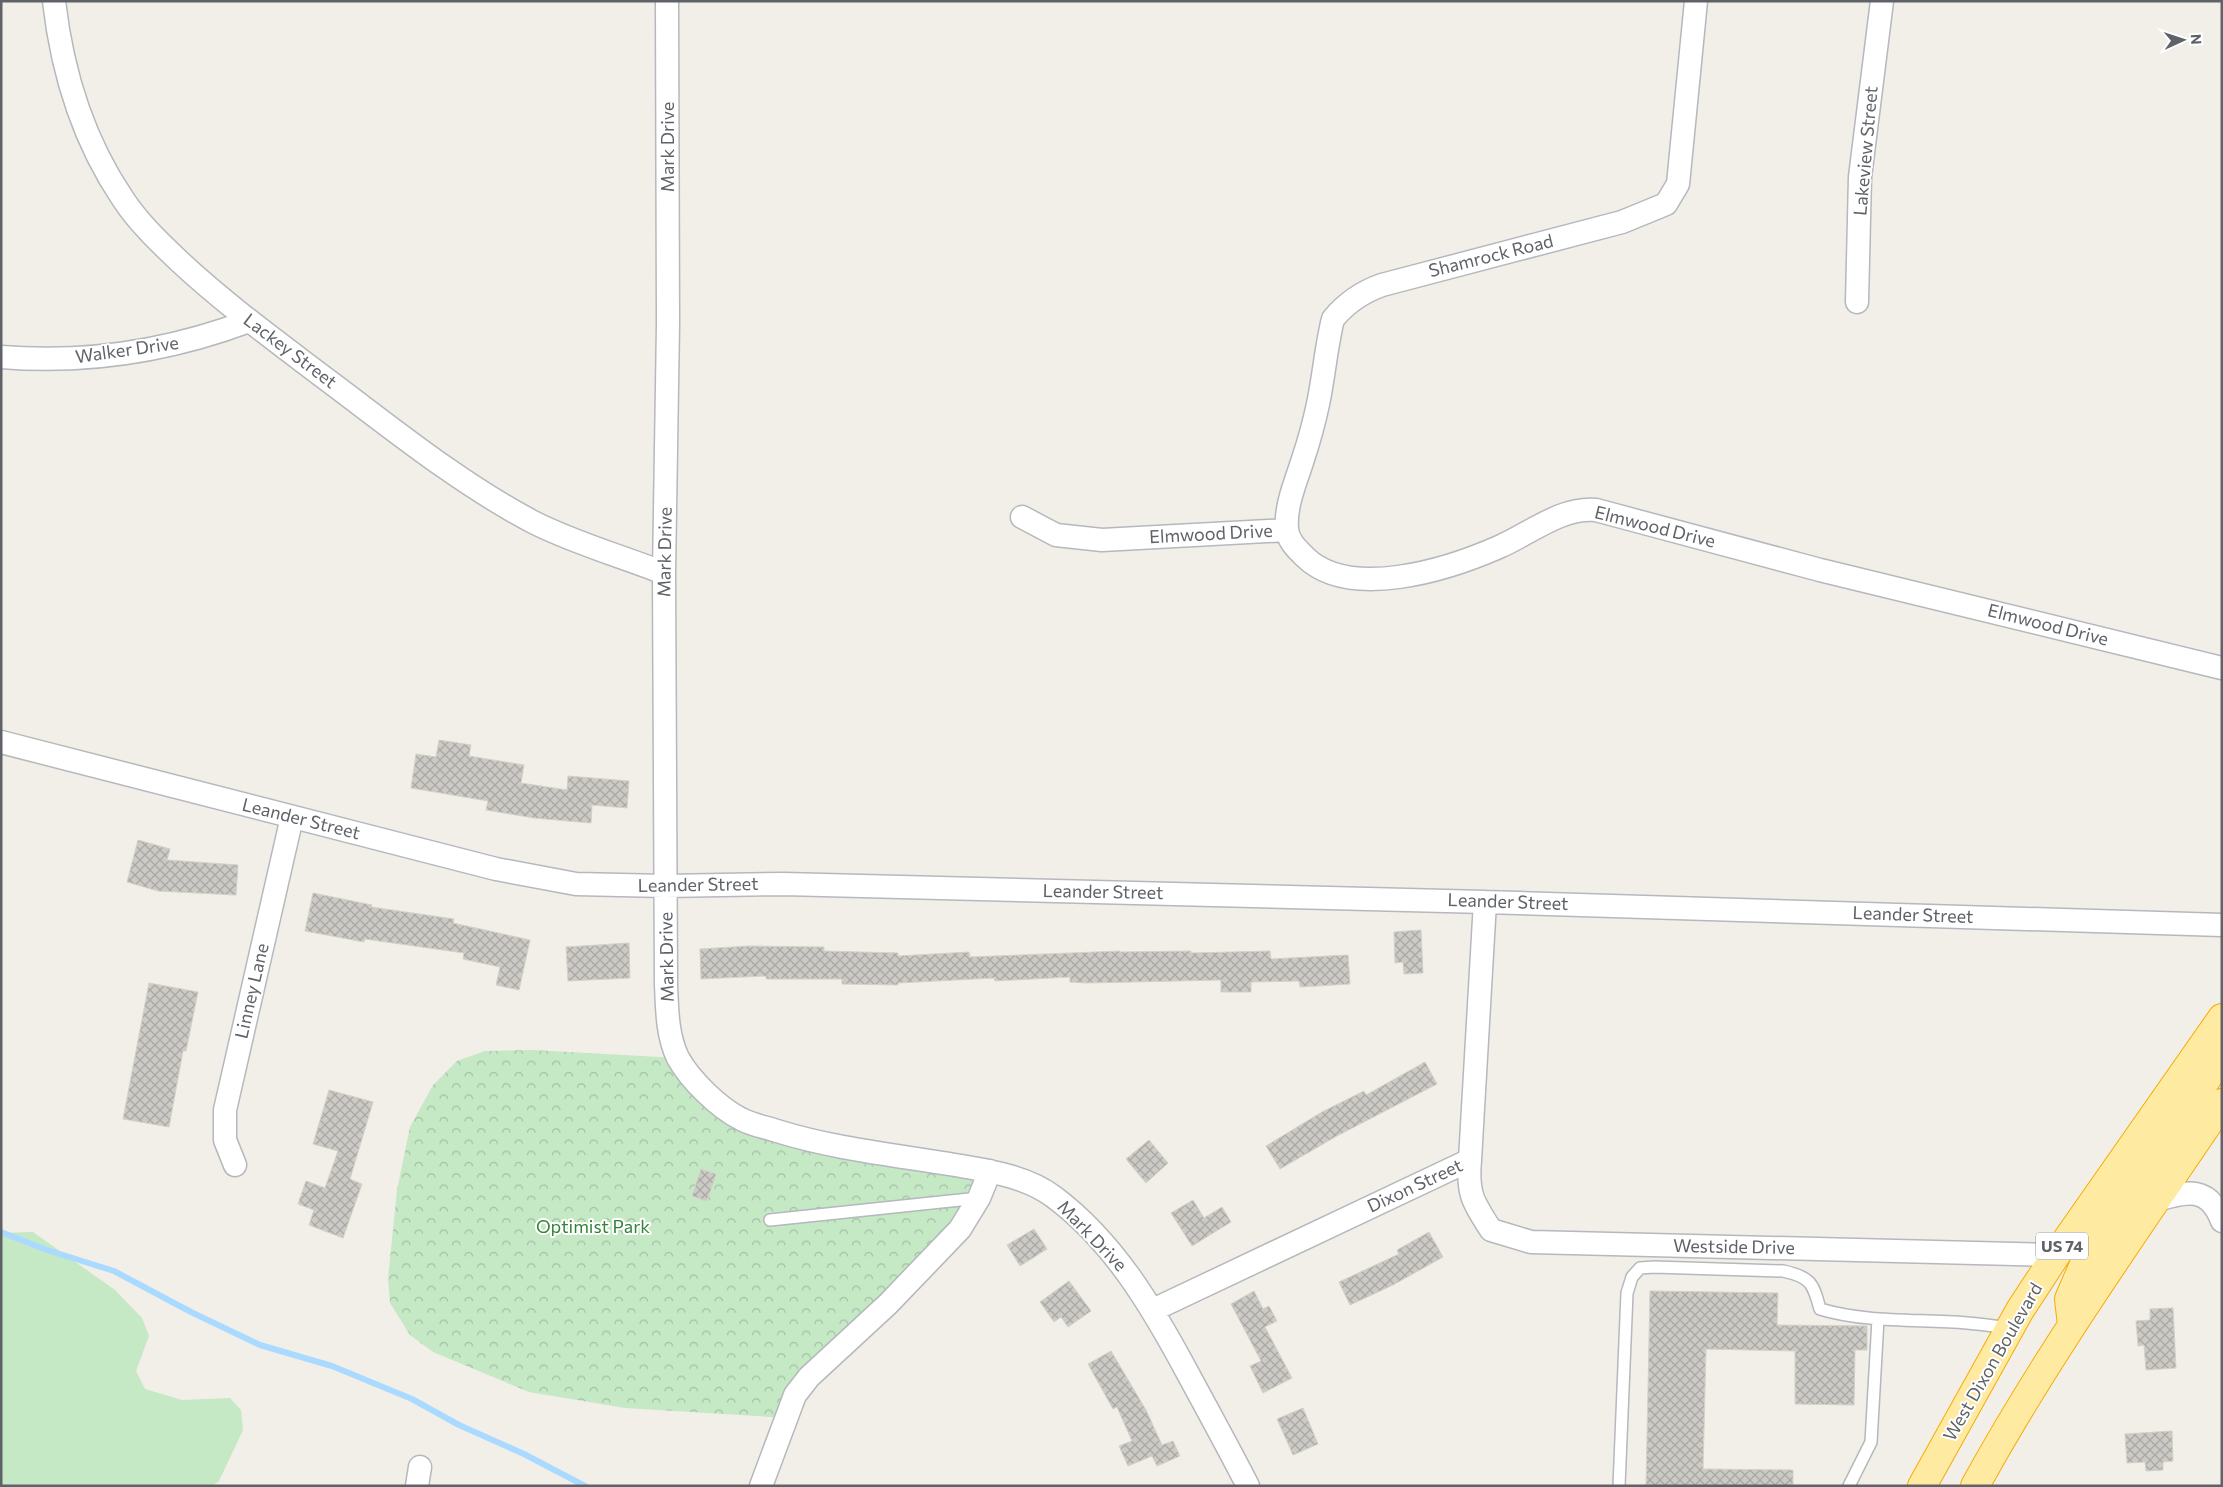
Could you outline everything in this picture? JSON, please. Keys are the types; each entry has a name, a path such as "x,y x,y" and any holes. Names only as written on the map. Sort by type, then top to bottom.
{"highway":[{"name":"West Dixon Boulevard","path":"1922,1486 2010,1328 2056,1255 2222,1018"},
{"path":"2072,1325 2069,1299 2085,1262 2222,1056"},
{"name":"US 74","path":"1975,1486 2005,1432 2072,1325 2222,1104"}],"street":[{"name":"Lackey Street","path":"54,1 58,39 68,82 94,149 123,200 155,239 201,282 249,322 468,484 536,524 664,573"},
{"name":"Mark Drive","path":"667,1 668,324 664,573 666,984 669,1025 678,1058 702,1090 724,1110 742,1120 812,1142 990,1171 1026,1182 1054,1197 1083,1223 1132,1278 1153,1310 1248,1486"},
{"name":"Shamrock Road","path":"1287,530 1289,503 1308,444 1318,404 1330,334 1334,319 1342,308 1364,292 1382,285 1622,222 1666,204 1678,184 1696,1"},
{"name":"Lakeview Street","path":"1857,302 1860,177 1882,1"},
{"name":"Walker Drive","path":"1,356 88,359 150,350 208,337 249,322"},
{"name":"Elmwood Drive","path":"1022,517 1056,535 1102,540 1287,530 1294,545 1312,564 1336,575 1359,578 1399,577 1450,567 1500,547 1567,513 1582,509 1596,510 1820,570 2222,668"},
{"name":"Leander Street","path":"1,742 496,868 576,884 665,886 784,884 1485,902 2222,925"},
{"name":"Linney Lane","path":"235,1165 226,1140 225,1110 292,817"},
{"name":"Dixon Street","path":"1153,1310 1470,1160 1485,902"},
{"name":"Westside Drive","path":"1470,1160 1468,1181 1473,1202 1491,1230 1531,1242 2056,1255"},
{"path":"761,1486 796,1395 809,1377 901,1291 960,1229 979,1198 990,1171"},
{"path":"2157,1200 2175,1195 2198,1194 2213,1204 2222,1221"}],"lane":[{"path":"770,1220 979,1198"},
{"path":"1639,1244 1640,1268"},
{"path":"1619,1486 1627,1293 1632,1277 1640,1268 1654,1266 1783,1271 1801,1275 1810,1281 1820,1309 1834,1313 1878,1319 1967,1323 2010,1328"},
{"path":"1849,1486 1871,1442 1878,1319"}],"green space":[{"name":"Optimist Park","path":"532,1050 678,1058 724,1110 990,1171 888,1305 787,1418 625,1408 529,1392 433,1352 410,1335 390,1303 388,1279 397,1190 410,1127 433,1085 457,1061 485,1051"},
{"path":"33,1232 115,1290 142,1318 149,1336 136,1371 145,1389 182,1400 230,1398 241,1410 243,1430 219,1481 212,1486 1,1486 1,1233"}],"building":[{"path":"439,740 471,745 469,756 524,765 521,783 567,790 568,776 629,781 627,808 592,805 591,823 534,818 486,810 488,801 411,788 416,754 436,757"},
{"path":"138,840 170,849 167,860 238,865 236,895 158,891 127,882"},
{"path":"313,893 372,905 371,907 454,919 453,923 530,940 519,990 496,985 500,967 463,959 464,953 365,939 364,942 305,931"},
{"path":"1421,930 1423,973 1404,974 1403,962 1395,963 1394,932"},
{"path":"629,943 630,978 568,981 566,947"},
{"path":"749,946 824,947 824,951 898,953 898,956 969,952 970,957 1120,951 1191,951 1191,953 1270,951 1271,959 1348,955 1350,984 1300,987 1299,981 1251,982 1251,992 1221,992 1221,980 1086,983 1070,982 1070,977 995,981 994,978 898,983 898,985 842,984 842,979 766,979 766,976 701,979 700,949"},
{"path":"149,983 198,992 186,1051 183,1051 169,1127 123,1119"},
{"path":"1425,1062 1437,1084 1335,1137 1280,1169 1266,1146 1322,1112 1364,1091 1366,1095"},
{"path":"329,1090 373,1102 350,1179 362,1184 343,1238 309,1225 314,1210 298,1204 306,1181 325,1188 338,1151 313,1144"},
{"path":"1149,1140 1168,1163 1146,1183 1126,1159"},
{"path":"701,1169 716,1174 707,1201 692,1196"},
{"path":"1193,1200 1204,1218 1222,1207 1231,1222 1192,1246 1171,1213"},
{"path":"1034,1229 1047,1249 1020,1266 1007,1245"},
{"path":"1429,1232 1443,1257 1393,1285 1350,1305 1339,1282 1399,1254 1397,1250"},
{"path":"1069,1281 1091,1311 1068,1327 1061,1317 1054,1322 1040,1302"},
{"path":"1254,1291 1263,1309 1269,1306 1277,1321 1265,1327 1292,1378 1263,1393 1250,1366 1261,1361 1231,1304"},
{"path":"1650,1291 1778,1293 1777,1325 1867,1326 1867,1350 1855,1350 1854,1405 1795,1404 1795,1351 1706,1349 1703,1469 1793,1470 1793,1486 1646,1486"},
{"path":"2173,1308 2176,1368 2146,1370 2144,1345 2138,1346 2136,1321 2150,1320 2150,1309"},
{"path":"1111,1351 1146,1410 1162,1445 1173,1441 1180,1456 1157,1466 1152,1456 1128,1466 1119,1446 1132,1441 1117,1407 1113,1409 1088,1364"},
{"path":"1303,1408 1318,1444 1293,1455 1277,1419"},
{"path":"2172,1431 2173,1461 2163,1462 2163,1470 2146,1471 2145,1462 2127,1463 2125,1434"}],"waterway":[{"path":"1,1232 44,1249 114,1271 191,1312 260,1345 332,1366 412,1399 459,1425 524,1454 585,1486"}]}
